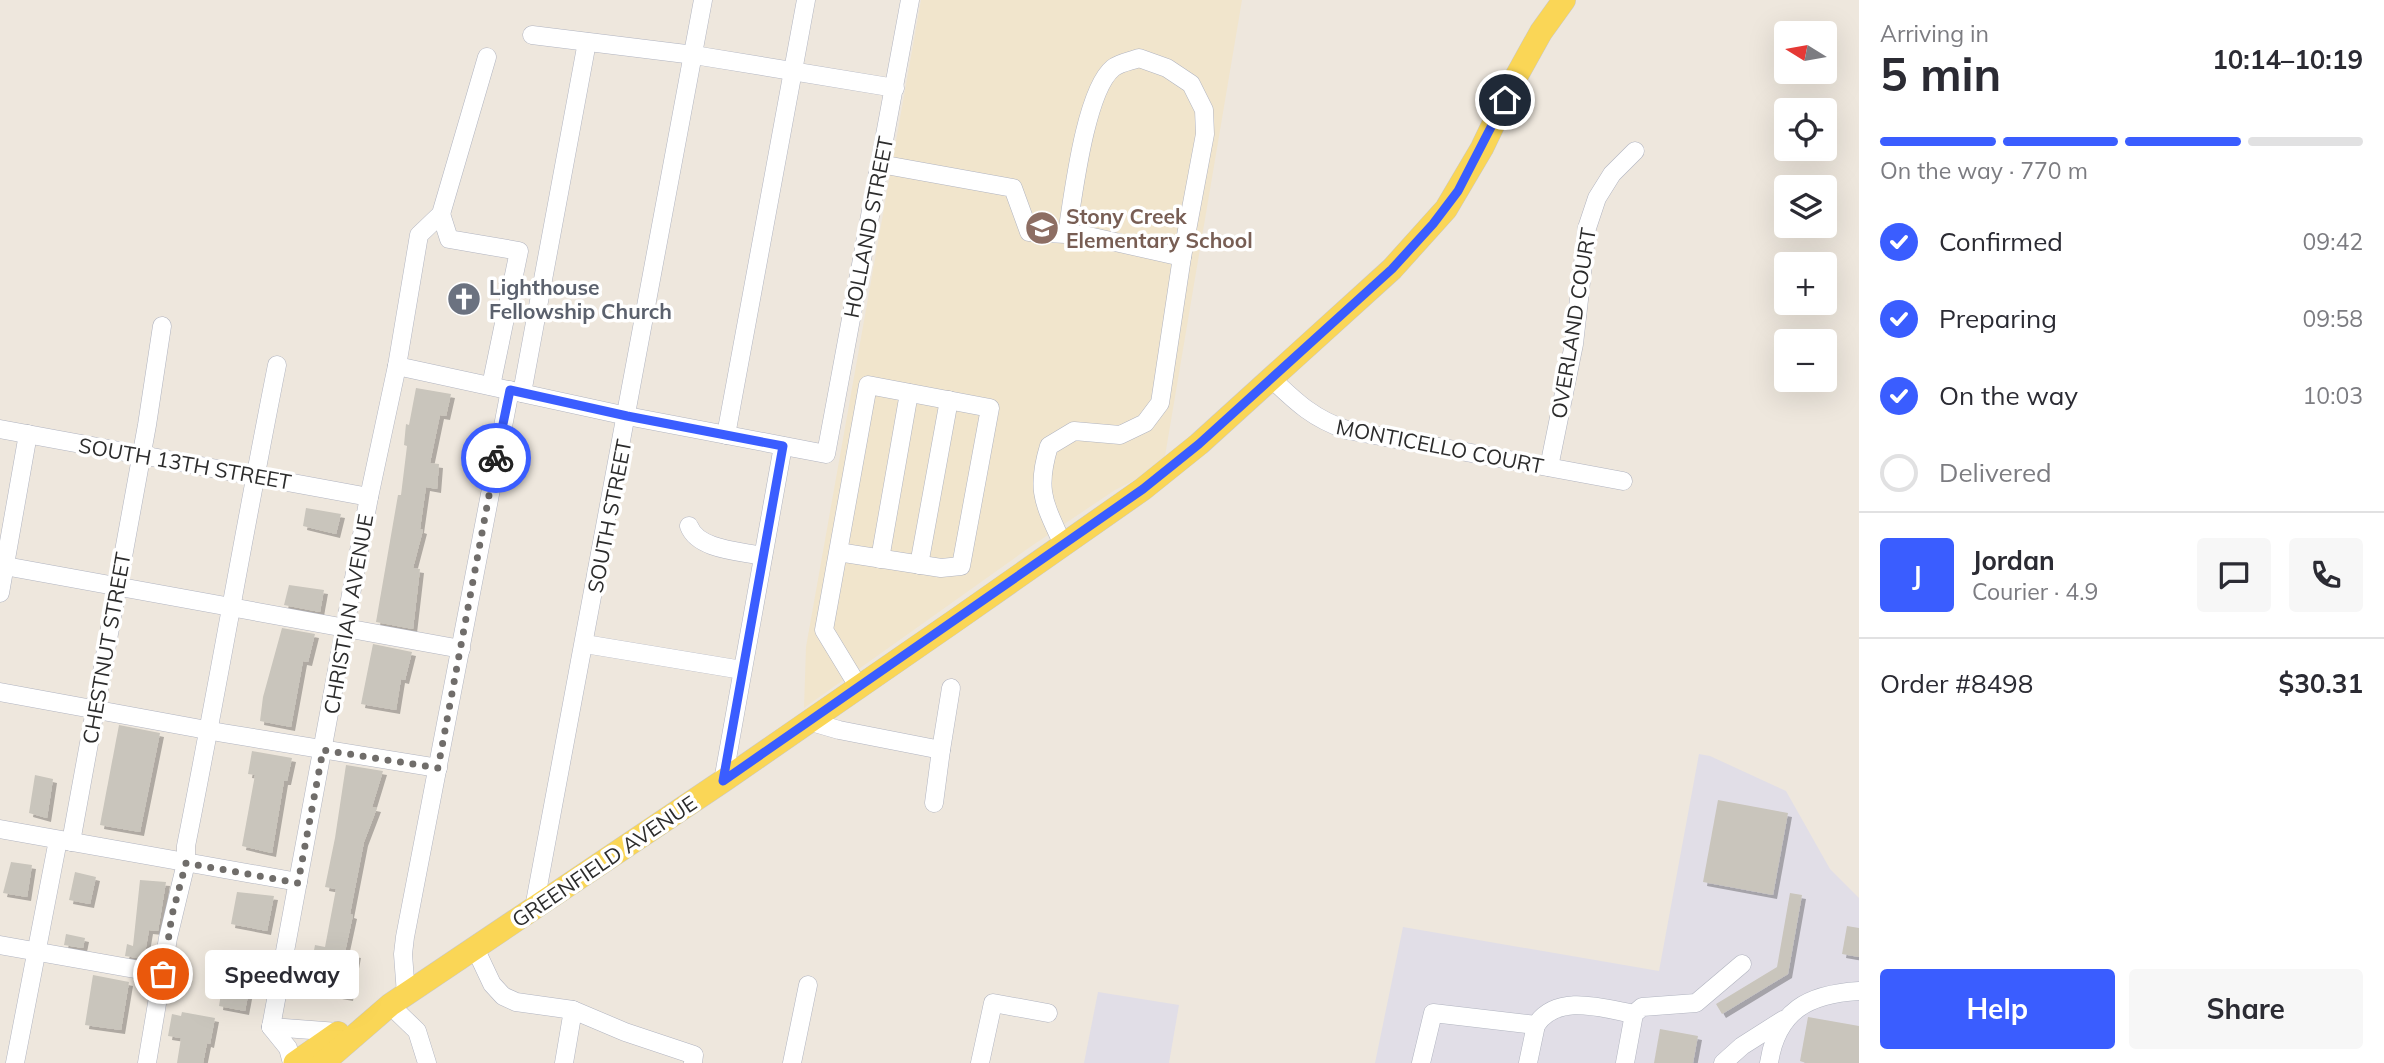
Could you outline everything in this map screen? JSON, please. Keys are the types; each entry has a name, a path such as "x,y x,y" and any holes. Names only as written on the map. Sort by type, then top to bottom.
{"main road":[{"name":"GREENFIELD AVENUE","path":"293,1063 353,1022 398,999 723,781 1143,489 1199,444 1392,269 1446,209 1482,148 1522,65 1560,5"},
{"name":"GREENFIELD AVENUE","path":"323,1063 398,999"}],"street":[{"name":"SOUTH STREET","path":"534,908 704,0"},
{"path":"726,435 806,0"},
{"name":"HOLLAND STREET","path":"783,446 826,454 910,0"},
{"path":"532,35 694,55 895,88"},
{"path":"427,1063 417,1031 398,999 405,937 461,649 587,42"},
{"path":"487,57 441,214 449,239 519,251 491,386"},
{"path":"1063,545 1043,500 1041,471 1049,446 1074,431 1120,435 1145,423 1160,403 1182,257 1205,134 1204,110 1191,84 1167,68 1139,58 1114,68 1096,94 1079,164 1067,234"},
{"name":"OVERLAND COURT","path":"1549,467 1574,344 1587,228 1597,198 1612,174 1635,150"},
{"path":"880,164 1013,188 1029,232 1084,235 1182,257"},
{"name":"CHRISTIAN AVENUE","path":"271,1027 369,497 397,366 419,235 441,214"},
{"name":"CHESTNUT STREET","path":"15,1063 36,952 94,710 162,327"},
{"path":"147,1063 172,915 186,863 186,846 254,475 277,365"},
{"path":"397,366 627,416 783,446 723,781"},
{"name":"MONTICELLO COURT","path":"1272,379 1312,415 1325,423 1347,430 1623,481"},
{"path":"838,552 941,568 961,566 990,408 868,385 838,552 824,630 858,687"},
{"path":"880,559 909,393"},
{"path":"919,565 949,401"},
{"name":"SOUTH 13TH STREET","path":"0,429 369,497"},
{"path":"0,593 2,565 28,434"},
{"path":"689,526 692,535 704,543 763,556"},
{"path":"2,565 461,649"},
{"path":"585,644 742,670"},
{"path":"934,803 951,688"},
{"path":"0,692 438,768"},
{"path":"808,721 839,730 941,750"},
{"path":"0,829 298,883"},
{"path":"0,945 163,974"},
{"path":"475,948 492,984 503,996 516,1002 573,1010 625,1032 694,1055 693,1063"},
{"path":"1625,1063 1634,1014 1642,1007 1696,1003 1742,964"},
{"path":"792,1063 808,985"},
{"path":"1723,1063 1742,1046 1818,996 1859,991"},
{"path":"980,1063 993,1003 1048,1013"},
{"path":"1528,1063 1536,1025 1543,1016 1563,1007 1586,1005 1634,1014"},
{"path":"564,1063 573,1010"},
{"path":"1421,1063 1433,1013 1536,1025"},
{"path":"1769,1063 1772,1046 1788,1016"},
{"path":"271,1027 338,1032"},
{"path":"271,1027 288,1048 293,1063"}],"shaded area":[{"name":"Stony Creek Elementary School","path":"921,0 1242,0 1165,456 1150,472 1115,490 1033,545 804,708 806,647"},
{"path":"1699,754 1710,756 1786,791 1830,869 1859,898 1859,1063 1375,1063 1403,927 1659,971"},
{"path":"1098,992 1179,1005 1169,1063 1084,1063"}],"building":[{"path":"416,388 451,394 446,416 440,415 430,463 439,464 437,489 426,487 420,529 423,530 413,568 420,569 413,629 376,622 398,495 401,495 407,446 404,445 406,424 409,425"},
{"path":"306,508 341,514 336,534 303,526"},
{"path":"289,585 324,590 320,612 284,605"},
{"path":"282,628 315,634 308,662 303,661 291,727 260,721 263,697"},
{"path":"373,644 412,652 405,680 401,679 396,710 361,704"},
{"path":"119,725 160,733 140,832 100,825"},
{"path":"252,751 292,758 287,781 284,781 272,853 242,846 255,775 248,774"},
{"path":"346,765 383,771 372,807 377,808 364,842 350,914 353,915 345,952 357,954 349,997 327,993 332,969 311,966 315,945 325,947 336,889 325,887"},
{"path":"35,775 53,779 47,818 29,813"},
{"path":"1718,800 1788,813 1773,895 1703,882"},
{"path":"11,862 32,865 27,897 3,893"},
{"path":"75,872 96,877 90,904 69,900"},
{"path":"140,880 166,882 158,931 149,930 144,959 125,956 127,944 133,946"},
{"path":"237,892 274,896 267,931 231,924"},
{"path":"1790,893 1802,895 1788,974 1722,1014 1716,1004 1777,967"},
{"path":"1847,926 1859,928 1859,957 1842,954"},
{"path":"66,934 85,938 83,948 64,945"},
{"path":"174,969 184,970 181,985 172,984"},
{"path":"93,975 129,982 121,1030 85,1025"},
{"path":"223,981 250,985 245,1011 219,1006"},
{"path":"182,1012 215,1018 203,1063 177,1063 181,1038 168,1036 172,1014 181,1016"},
{"path":"1808,1017 1859,1026 1859,1063 1800,1061"},
{"path":"1660,1029 1698,1036 1693,1063 1654,1063"}],"way so far":[{"path":"163,974 172,915 186,863 298,883 323,750 438,768 496,458"}],"place":[{"name":"Stony Creek Elementary School","path":"1042,228"},
{"name":"Lighthouse Fellowship Church","path":"464,299"},
{"name":"Speedway","path":"163,974"}],"route":[{"path":"496,458 510,390 783,446 723,781 1143,489 1199,444 1392,269 1420,240 1458,191 1505,100"}]}
